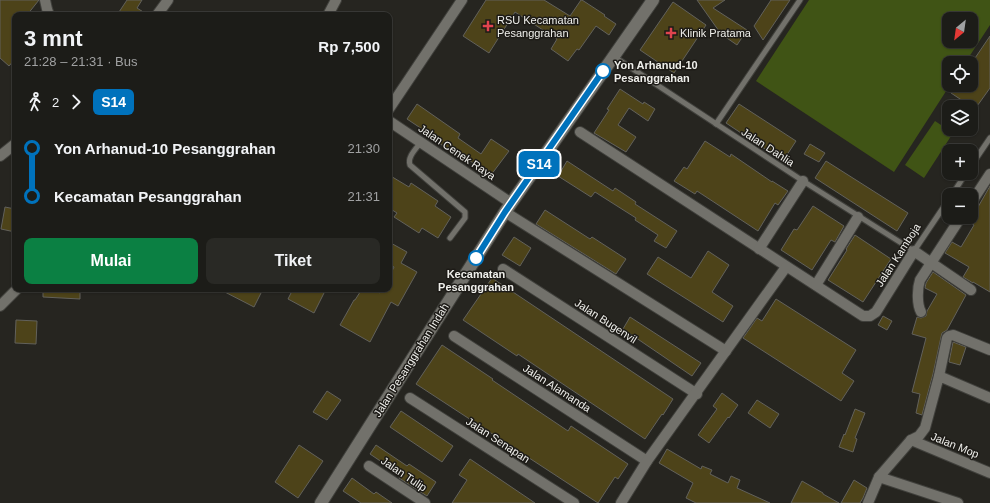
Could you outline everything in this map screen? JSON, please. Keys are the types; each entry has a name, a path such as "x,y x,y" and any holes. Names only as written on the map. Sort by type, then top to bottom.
{"street":[{"path":"45,0 48,12"},
{"path":"159,12 168,0"},
{"path":"330,12 336,0"},
{"path":"392,105 462,0"},
{"name":"Jalan Pesanggrahan Indah","path":"321,503 508,208 653,0"},
{"name":"Jalan Cenek Raya","path":"392,123 421,142 508,208 726,351"},
{"path":"580,132 786,267 816,285 858,217"},
{"path":"0,156 12,146"},
{"path":"978,192 990,174"},
{"path":"759,249 803,182"},
{"path":"921,312 918,303 918,285 957,224"},
{"path":"914,251 971,290"},
{"name":"Jalan Kamboja","path":"816,285 863,316 870,316 876,312 914,251"},
{"path":"621,503 648,461 786,267"},
{"name":"Jalan Bugenvil","path":"503,269 697,394"},
{"path":"0,306 14,292"},
{"path":"868,503 880,477 911,440 919,436 925,428 939,376 947,338 953,334 990,350"},
{"name":"Jalan Alamanda","path":"454,336 648,461"},
{"path":"939,376 990,398"},
{"name":"Jalan Senapan","path":"410,398 574,503"},
{"name":"Jalan Mop","path":"911,440 990,472"},
{"name":"Jalan Tulip","path":"369,466 425,503"},
{"path":"880,477 958,503"}],"lane":[{"path":"716,124 800,0"},
{"name":"Jalan Dahlia","path":"613,56 803,182 914,251"},
{"path":"978,156 990,138"},
{"path":"421,142 408,162 465,212 464,218 450,238"},
{"name":"Jalan Kamboja","path":"914,251 942,209"}],"green space":[{"path":"809,0 990,0 990,25 978,43 978,12 942,12 942,48 975,48 970,56 942,56 942,92 945,92 894,172 756,81"},
{"path":"935,121 942,126 942,136 951,136 946,144 942,144 942,150 924,178 905,165"}],"building":[{"path":"0,0 39,0 29,12 12,12 12,62 9,66 0,58"},
{"path":"127,0 142,0 137,8 143,12 119,12"},
{"name":"RSU Kecamatan Pesanggrahan","path":"486,0 544,0 570,16 582,0 616,24 609,35 596,26 579,50 577,49 568,61 551,49 557,39 515,12 489,53 463,36"},
{"path":"697,0 725,0 713,8 747,30 737,45 721,34"},
{"path":"771,0 790,0 763,40 754,26"},
{"name":"Klinik Pratama","path":"673,2 706,25 674,73 640,50"},
{"path":"990,36 990,88 978,105 978,100 962,100 951,93 978,92 978,56 976,56"},
{"path":"620,89 643,104 644,102 655,109 648,121 629,108 618,125 636,137 626,152 594,133 609,110 607,109"},
{"path":"417,104 460,134 458,138 481,154 491,139 509,151 491,175 451,148 449,150 439,143 440,141 407,119"},
{"path":"739,104 796,141 783,161 726,123"},
{"path":"705,141 730,157 731,154 788,191 778,205 775,203 758,231 697,191 695,194 674,181 684,167 687,169"},
{"path":"810,144 825,153 819,162 804,154"},
{"path":"567,161 613,191 615,188 636,202 635,204 677,231 666,248 654,241 658,235 635,220 636,218 595,192 591,197 558,176"},
{"path":"826,161 908,213 897,231 815,178"},
{"path":"392,177 409,187 411,183 438,201 435,206 451,217 438,238 422,228 419,233 394,217 397,213 392,210"},
{"path":"990,186 990,292 963,277 969,267 945,253 952,242 961,247 974,225 972,224 978,224 978,207"},
{"path":"813,206 844,226 835,242 831,240 812,270 781,250 794,229 797,230"},
{"path":"5,207 12,208 12,231 1,229"},
{"path":"545,210 590,239 592,237 626,259 616,274 536,224"},
{"path":"855,235 891,259 863,302 828,280"},
{"path":"514,237 531,248 520,266 502,255"},
{"path":"392,244 407,252 401,263 417,272 398,306 391,302 370,342 340,325 360,292 392,292 392,271 394,267 392,266"},
{"path":"708,251 729,265 712,292 733,306 723,322 647,274 658,257 691,278"},
{"path":"933,272 966,295 947,330 942,333 922,415 916,413 920,394 912,392 926,338 912,334 917,317 921,318 926,316 927,311 937,294 925,288 926,283"},
{"path":"492,278 673,399 645,439 518,354 517,356 463,320"},
{"path":"43,292 80,292 80,299 43,297"},
{"path":"225,292 262,292 254,307"},
{"path":"292,292 324,292 314,313 288,299"},
{"path":"776,299 856,350 842,373 854,381 841,401 743,338 757,318 762,321"},
{"path":"883,316 892,321 887,330 878,325"},
{"path":"630,317 701,363 692,376 623,329"},
{"path":"16,320 37,321 36,344 15,343"},
{"path":"953,342 966,347 960,365 949,362"},
{"path":"442,345 568,431 571,426 628,464 618,479 615,477 598,503 416,384"},
{"path":"327,391 341,400 327,420 313,412"},
{"path":"722,393 738,405 709,443 698,435 717,409 713,406"},
{"path":"757,400 779,414 770,428 748,413"},
{"path":"855,409 865,413 855,438 857,439 853,452 839,447"},
{"path":"401,411 453,446 442,462 390,427"},
{"path":"299,445 323,461 298,498 275,482"},
{"path":"376,445 407,466 409,464 436,482 427,496 399,478 401,475 370,454"},
{"path":"667,449 701,469 702,466 712,470 710,474 728,483 731,476 740,480 737,488 770,503 696,503 686,498 693,483 659,463"},
{"path":"470,459 535,503 452,503 467,480 459,475"},
{"path":"352,478 374,494 376,492 392,503 361,503 343,491"},
{"path":"854,480 867,488 863,498 860,503 841,503"},
{"path":"802,481 823,494 839,503 791,503"}],"bus line":[{"name":"S14","path":"476,258 505,212 603,71"}],"place":[{"name":"RSU Kecamatan Pesanggrahan","path":"488,26"},
{"name":"Klinik Pratama","path":"671,33"},
{"name":"Yon Arhanud-10 Pesanggrahan","path":"603,71"},
{"name":"Kecamatan Pesanggrahan","path":"476,258"}]}
